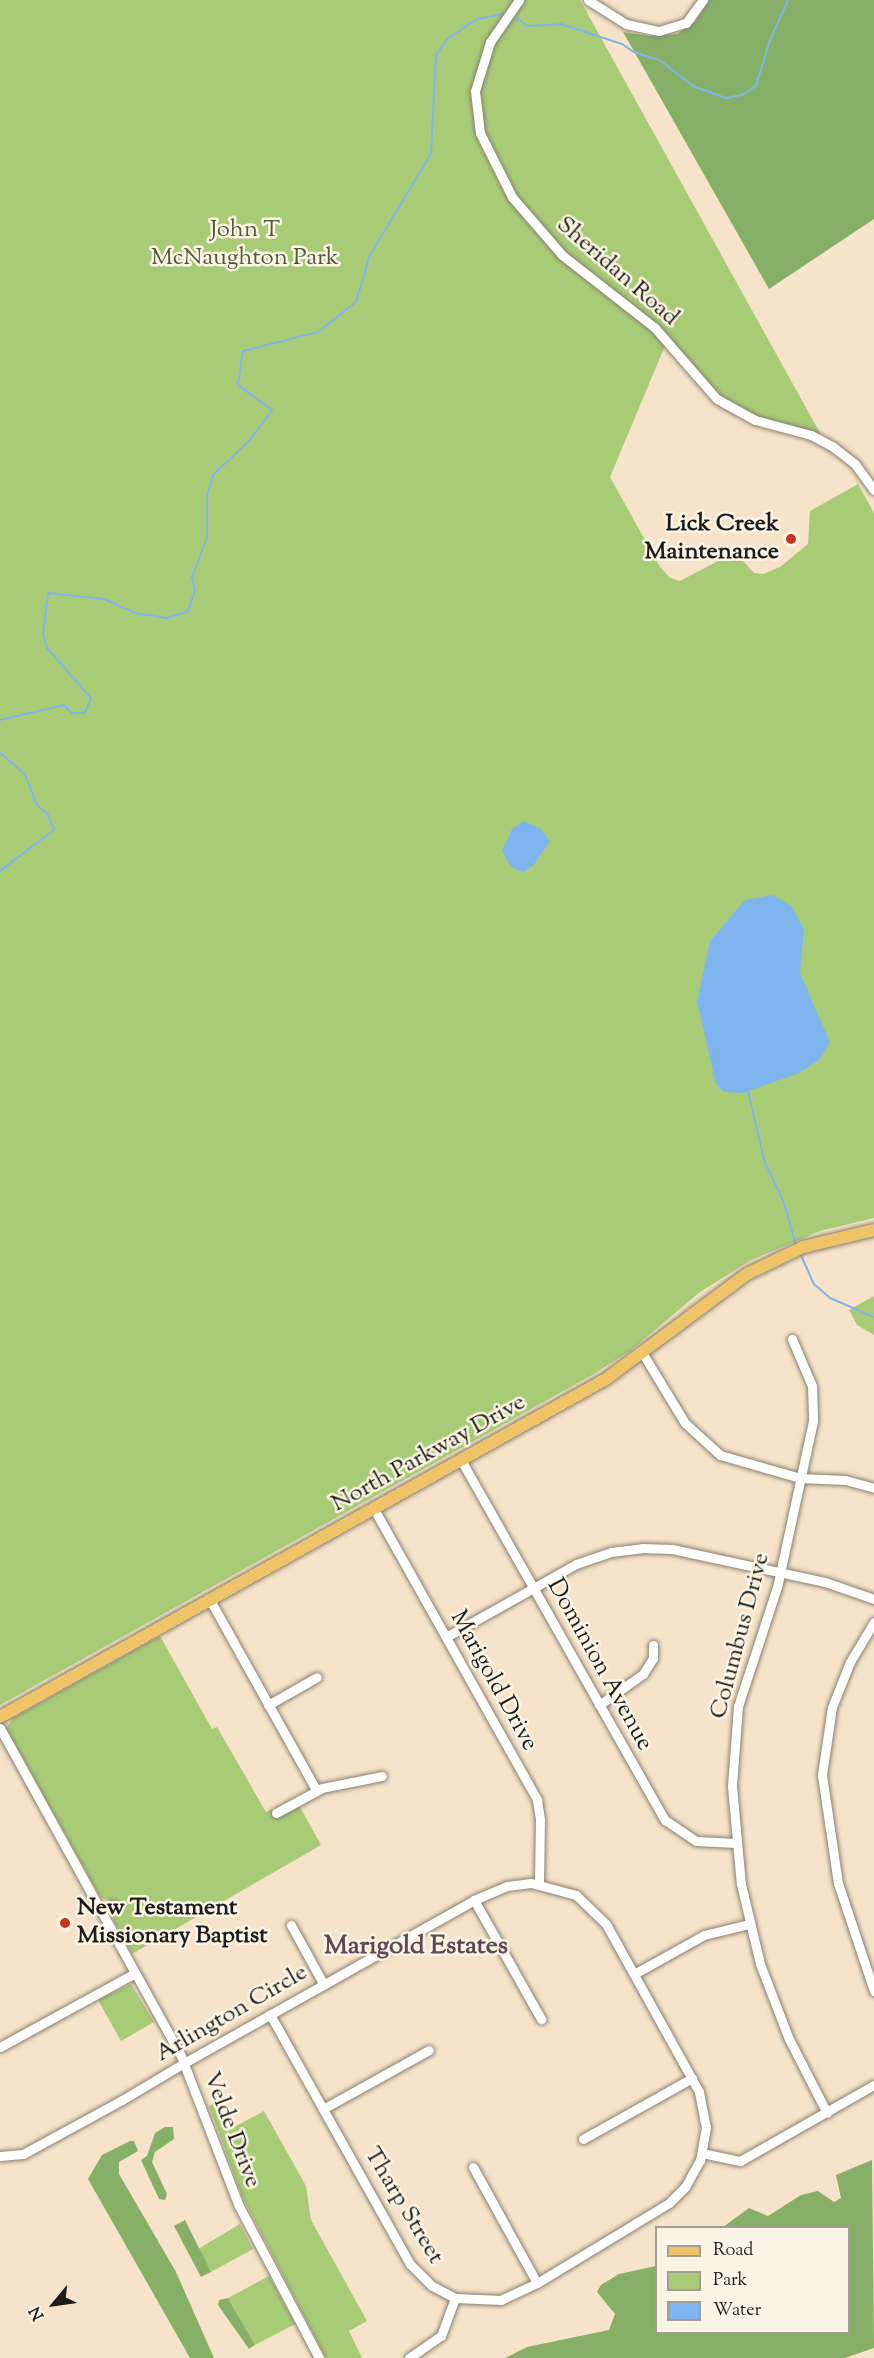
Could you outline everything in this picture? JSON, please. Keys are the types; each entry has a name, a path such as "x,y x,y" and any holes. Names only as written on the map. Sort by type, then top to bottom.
{"main road":[{"name":"North Parkway Drive","path":"0,1717 461,1460 643,1354 729,1285 800,1248 874,1230"}],"street":[{"name":"Sheridan Road","path":"519,0 503,20 478,74 475,112 487,153 528,219 562,255 655,328 717,399 755,420 811,435 832,446 855,464 874,490"},
{"path":"588,0 626,24 654,31 683,25 703,0"},
{"name":"Columbus Drive","path":"792,1339 808,1371 814,1401 780,1572 736,1715 731,1776 736,1844 749,1924 778,2014 827,2113"},
{"path":"643,1354 680,1416 708,1446 734,1461 800,1478 845,1480 874,1488"},
{"name":"Dominion Avenue","path":"461,1460 670,1826 696,1841 736,1844"},
{"name":"Marigold Drive","path":"374,1509 537,1800 540,1819 539,1883"},
{"path":"446,1637 586,1560 642,1548 672,1549 780,1572 852,1589 874,1599"},
{"path":"210,1600 316,1790"},
{"path":"874,1622 850,1662 832,1707 822,1775 839,1890 874,1991"},
{"path":"599,1705 644,1674 653,1658 653,1645"},
{"path":"268,1705 317,1677"},
{"name":"Velde Drive","path":"0,1728 184,2063 239,2206 319,2358"},
{"path":"276,1812 316,1790 382,1776"},
{"name":"Arlington Circle","path":"0,2156 22,2154 474,1900 507,1886 539,1883 569,1891 589,1904 606,1924 692,2078 704,2113 702,2153"},
{"path":"474,1900 541,2019"},
{"path":"101,1911 112,1905"},
{"path":"634,1974 704,1935 749,1924"},
{"path":"291,1925 324,1985"},
{"path":"0,2048 135,1973"},
{"name":"Tharp Street","path":"270,2015 410,2264 432,2286 455,2298 501,2300 537,2283 669,2203 690,2180 702,2153"},
{"path":"323,2109 429,2050"},
{"path":"583,2139 692,2078"},
{"path":"702,2153 740,2162 874,2085"},
{"path":"473,2167 537,2283"},
{"path":"409,2358 439,2339 455,2298"}],"green space":[{"name":"John T McNaughton Park","path":"0,0 580,0 825,442 732,409 667,341 610,477 660,567 670,578 680,581 735,552 754,573 763,574 780,567 808,544 810,511 858,484 874,513 874,1218 820,1231 751,1260 700,1292 630,1351 592,1375 0,1705"},
{"path":"709,0 874,0 874,219 769,289 623,32 649,36 677,34 695,22"},
{"path":"874,1296 874,1335 857,1325 849,1310"},
{"path":"160,1636 212,1729 217,1727 266,1812 272,1809 278,1818 300,1807 321,1845 132,1954 113,1919 115,1910 110,1900 101,1898 6,1728 13,1718"},
{"path":"131,1984 154,2022 121,2041 98,2000"},
{"path":"216,2102 227,2131 264,2111 306,2186 311,2220 367,2321 349,2331 362,2358 326,2358 242,2196 209,2106"},
{"path":"165,2127 173,2127 174,2139 155,2152 152,2162 167,2194 165,2200 159,2199 141,2160 147,2156 155,2133"},
{"path":"134,2141 138,2151 119,2162 119,2174 176,2272 214,2358 190,2358 88,2179 102,2155"},
{"path":"872,2160 874,2348 845,2358 505,2358 527,2347 609,2330 615,2314 597,2292 601,2285 619,2274 655,2266 655,2334 850,2334 850,2226 724,2226 749,2208 768,2216 801,2195 818,2191 834,2202 841,2198 836,2175"},
{"path":"185,2220 211,2272 201,2277 174,2226"},
{"path":"240,2224 253,2249 211,2272 198,2249"},
{"path":"269,2276 295,2324 255,2345 228,2298"},
{"path":"228,2298 255,2345 249,2349 218,2305 219,2300"}],"water":[{"path":"523,821 541,829 550,841 533,866 523,872 511,867 502,851 512,829"},
{"path":"773,895 791,906 804,929 800,973 830,1042 819,1060 799,1073 743,1093 724,1092 716,1084 697,1002 710,941 745,900"}],"waterway":[{"path":"513,15 527,26 561,24 622,44 634,52 661,61 693,86 726,98 742,95 756,86 770,40 788,0"},
{"path":"0,720 64,705 72,713 85,713 91,698 47,648 43,634 48,593 104,599 135,613 167,618 188,611 195,591 192,577 207,538 207,496 213,475 249,441 272,410 238,385 243,351 318,332 356,302 370,255 431,154 436,55 447,39 477,19 508,13"},
{"path":"0,753 25,774 37,805 48,815 54,830 0,871"},
{"path":"748,1091 764,1160 784,1203 796,1245"},
{"path":"800,1253 814,1284 830,1298 874,1317"}],"place":[{"name":"Lick Creek Maintenance","path":"791,539"},
{"name":"New Testament Missionary Baptist","path":"65,1923"}],"district":[{"name":"Marigold Estates","path":"416,1947"}]}
